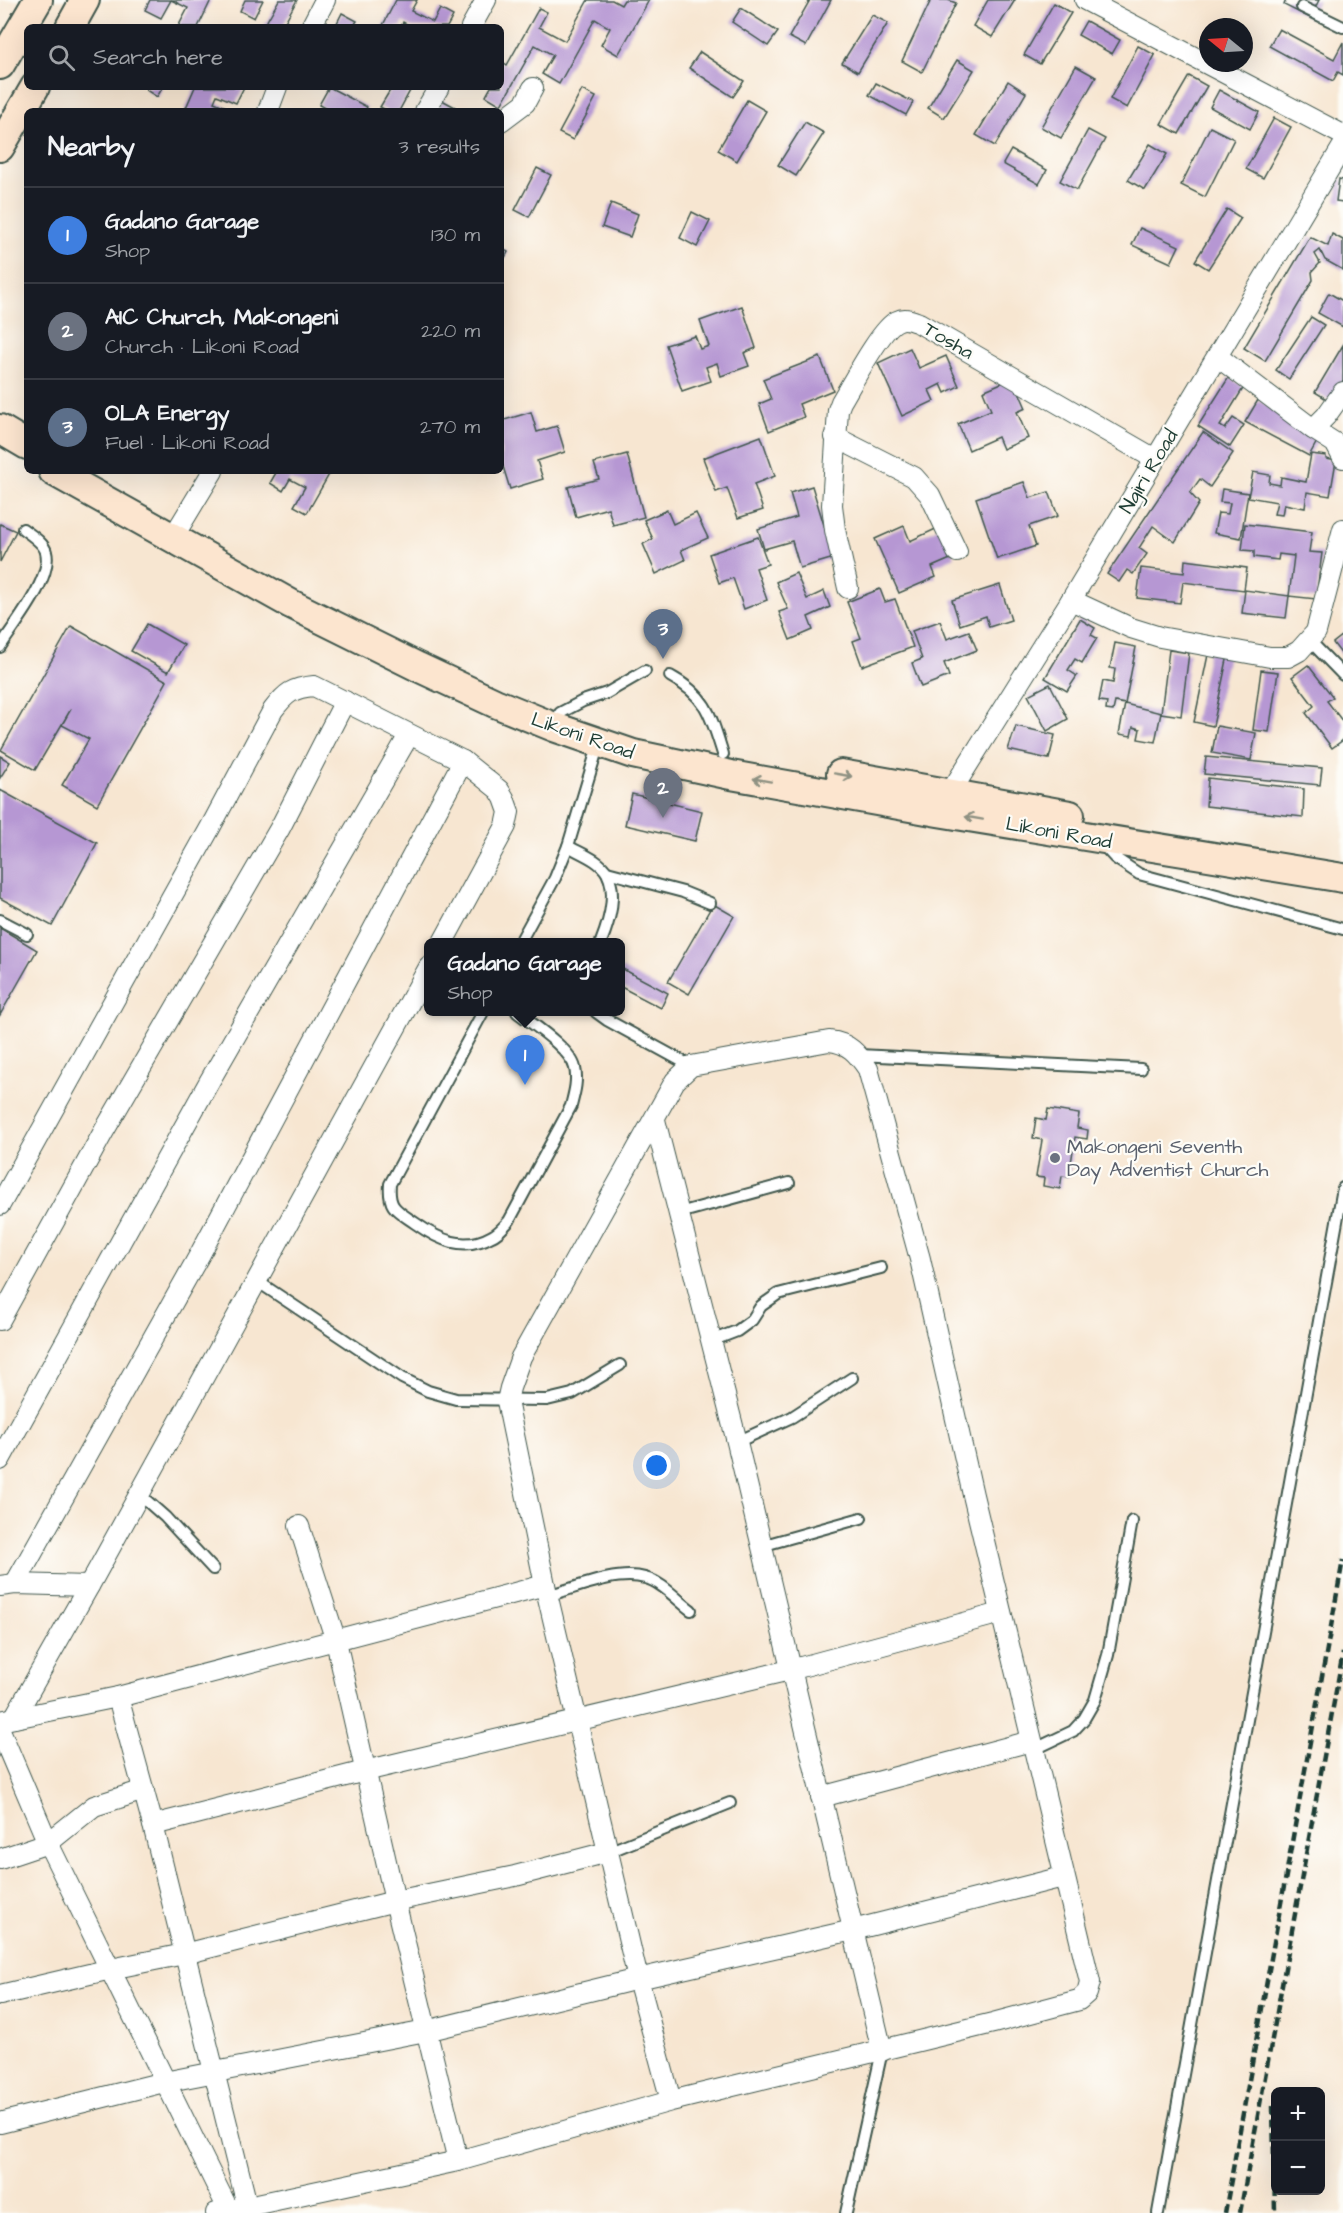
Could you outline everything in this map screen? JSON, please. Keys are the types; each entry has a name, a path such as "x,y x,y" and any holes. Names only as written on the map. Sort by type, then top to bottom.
{"street":[{"path":"24,24 38,0"},
{"path":"72,24 85,0"},
{"path":"313,24 325,0"},
{"path":"473,24 486,0"},
{"path":"1085,0 1343,135"},
{"path":"0,66 24,24"},
{"path":"504,119 525,103 533,88"},
{"path":"0,147 33,90"},
{"path":"427,108 437,90"},
{"name":"Ngiri Road","path":"950,793 1071,600 1343,146"},
{"name":"Tosha","path":"848,588 832,505 835,437 841,402 883,334 897,321 906,318 919,323 1155,459"},
{"path":"1218,357 1313,429 1335,442 1343,458"},
{"path":"1313,429 1326,416 1343,392"},
{"path":"0,429 24,443"},
{"path":"835,437 914,477 930,495 957,552"},
{"path":"0,442 24,455"},
{"name":"Likoni Road","path":"58,474 291,604 418,668 554,727 633,754 731,775 1057,822 1343,870"},
{"name":"Likoni Road","path":"78,474 254,571 432,663 560,713 633,738 950,793 1057,822 1098,839 1343,878"},
{"path":"178,529 211,474"},
{"path":"1071,600 1131,628 1160,637 1270,657 1288,657 1299,651 1316,632 1343,529"},
{"path":"0,1205 273,710 283,697 296,687 314,686 345,701 463,761 499,790 508,807 508,819 501,837 445,938"},
{"path":"0,1320 104,1131 280,828 345,701"},
{"path":"0,1460 208,1082 409,735"},
{"path":"89,1586 7,1585 200,1254 463,761"},
{"path":"5,1723 89,1586 424,976"},
{"path":"5,1723 48,1843 111,1969 225,2212 249,2210 458,2161 672,2101 993,2024 1079,2000 1087,1993 1090,1982 1063,1877 920,1259 868,1069 858,1055 842,1042 829,1041 691,1066 675,1082 521,1357 507,1401 546,1590 638,1979 672,2101"},
{"path":"655,1120 737,1442 882,2051"},
{"path":"298,1526 336,1641 395,1901 458,2161"},
{"path":"5,1723 546,1590"},
{"path":"153,1825 365,1771 790,1670 1001,1612"},
{"path":"118,1697 153,1825 249,2210"},
{"path":"821,1797 1032,1745"},
{"path":"0,1859 48,1843 94,1806 144,1790"},
{"path":"0,1995 184,1954 395,1901 515,1876 608,1852"},
{"path":"0,2123 164,2082 426,2031 638,1979 853,1930 1063,1877"}],"lane":[{"path":"1302,7 1343,27"},
{"path":"0,647 43,578 46,564 46,550 23,529"},
{"path":"1310,641 1343,675"},
{"path":"560,713 583,701 607,693 645,671"},
{"path":"670,676 689,686 710,713 723,754"},
{"path":"522,938 555,878 568,846 599,742"},
{"path":"1098,839 1115,858 1139,874 1343,929"},
{"path":"568,846 594,861 606,872 683,892 710,903"},
{"path":"604,938 611,908 612,890 606,872"},
{"path":"0,920 27,934"},
{"path":"480,1016 390,1184 389,1198 393,1208 435,1238 454,1243 476,1242 494,1236 509,1221 571,1106 576,1086 575,1066 564,1050 523,1016"},
{"path":"602,1016 691,1066"},
{"path":"858,1055 1141,1070"},
{"path":"679,1213 789,1184"},
{"path":"1158,2213 1343,1188"},
{"path":"711,1341 737,1331 752,1320 761,1306 778,1294 881,1268"},
{"path":"256,1281 402,1378 428,1391 456,1399 547,1400 572,1394 620,1365"},
{"path":"737,1442 792,1417 852,1378"},
{"path":"139,1494 165,1517 213,1569"},
{"path":"761,1546 861,1518"},
{"path":"1032,1745 1072,1731 1084,1719 1095,1700 1108,1655 1132,1521"},
{"path":"546,1590 618,1577 646,1578 691,1610"},
{"path":"608,1852 730,1803"},
{"path":"846,2213 882,2051"}],"building":[{"path":"150,0 171,0 161,18 145,10"},
{"path":"171,0 211,0 199,24 180,24 188,8"},
{"path":"245,0 263,0 254,18 240,11"},
{"path":"279,0 297,0 284,24 265,24"},
{"path":"396,0 417,0 411,11 433,22 440,9 453,16 449,24 407,24 403,22 402,24 384,24"},
{"path":"588,0 612,0 621,5 624,0 649,0 618,55 601,45 610,28 595,19 559,84 542,74 553,55 535,45 501,105 486,96 489,90 504,90 504,63 507,65 539,8 547,12 539,27 565,41"},
{"path":"810,0 831,0 806,46 789,37"},
{"path":"931,0 948,0 956,3 922,72 902,61"},
{"path":"988,0 1015,0 992,37 973,26"},
{"path":"1286,0 1319,0 1310,18 1284,5"},
{"path":"1054,3 1071,13 1040,64 1024,55"},
{"path":"741,8 778,32 768,46 732,22"},
{"path":"342,13 357,21 355,24 336,24"},
{"path":"872,15 888,23 858,72 842,63"},
{"path":"1086,21 1120,40 1112,54 1078,35"},
{"path":"1279,29 1334,59 1343,42 1343,75 1338,72 1333,81 1269,46"},
{"path":"1138,46 1155,55 1127,108 1110,99"},
{"path":"700,52 744,81 733,97 689,68"},
{"path":"957,60 974,70 944,118 928,108"},
{"path":"1076,66 1096,77 1061,138 1041,127"},
{"path":"1189,76 1207,86 1179,134 1161,124"},
{"path":"1008,81 1026,93 995,146 976,135"},
{"path":"876,83 913,102 906,115 869,95"},
{"path":"146,90 161,90 157,97"},
{"path":"194,90 242,90 236,103 217,95 214,102 229,108 186,108"},
{"path":"327,90 335,90 367,107 324,108 319,105"},
{"path":"390,90 410,90 401,108 380,107"},
{"path":"582,90 596,97 573,140 559,133"},
{"path":"1219,90 1259,112 1250,129 1210,107"},
{"path":"442,100 455,107 455,108 438,108"},
{"path":"747,100 766,111 737,161 718,150"},
{"path":"1274,118 1291,127 1263,178 1246,169"},
{"path":"805,122 824,133 796,176 778,165"},
{"path":"1210,127 1234,139 1205,197 1181,185"},
{"path":"1088,130 1105,139 1077,190 1060,181"},
{"path":"1150,144 1167,154 1145,190 1128,180"},
{"path":"1011,150 1047,170 1039,184 1003,164"},
{"path":"537,168 551,175 529,217 515,210"},
{"path":"1339,179 1343,180 1343,202 1336,201"},
{"path":"611,203 638,214 630,237 602,227"},
{"path":"1227,209 1241,218 1208,269 1195,261"},
{"path":"692,212 710,221 697,247 680,238"},
{"path":"1140,228 1179,246 1171,263 1132,245"},
{"path":"1332,234 1343,240 1343,270 1325,260 1320,250 1315,254 1320,263 1312,272 1313,280 1265,361 1244,348 1310,237 1328,246"},
{"path":"1329,293 1343,301 1343,327 1318,313"},
{"path":"742,306 756,348 744,353 749,366 721,376 717,363 706,367 711,381 682,391 666,345 695,336 700,349 709,346 700,321"},
{"path":"1311,317 1324,325 1289,379 1276,370"},
{"path":"1343,345 1343,392 1328,400 1315,392"},
{"path":"910,348 919,368 946,356 959,386 945,393 941,384 929,390 934,401 902,416 878,363"},
{"path":"820,357 833,390 799,404 804,417 769,431 759,404 771,399 763,379"},
{"path":"1229,377 1244,387 1220,426 1225,429 1233,418 1244,425 1230,447 1198,426"},
{"path":"1013,378 1026,408 1017,412 1028,438 1003,449 998,437 969,450 958,424 991,410 983,391"},
{"path":"1258,400 1320,436 1309,456 1245,422"},
{"path":"531,412 537,432 557,426 565,452 537,461 543,479 510,489 504,470 504,420"},
{"path":"1203,432 1233,453 1210,487 1200,479 1190,493 1199,503 1175,542 1153,526 1139,548 1147,554 1133,574 1127,570 1119,582 1107,574"},
{"path":"761,436 775,476 754,484 763,510 738,518 727,488 716,492 703,458"},
{"path":"627,454 644,517 613,525 608,508 576,517 568,487 599,479 594,463"},
{"path":"1311,454 1326,456 1326,459 1336,461 1330,496 1307,492 1305,508 1284,504 1282,515 1274,514 1277,502 1248,497 1253,472 1270,475 1269,483 1280,485 1281,477 1306,482"},
{"path":"275,474 329,474 307,513 294,506 305,487 290,479 283,491 270,483"},
{"path":"1024,482 1030,498 1049,492 1058,516 1029,526 1036,546 997,559 976,498"},
{"path":"812,486 834,558 800,568 792,541 764,549 758,529 797,517 790,493"},
{"path":"1222,489 1248,493 1241,538 1214,533 1218,513 1228,514 1230,503 1220,502"},
{"path":"667,510 673,524 696,513 708,538 681,550 685,560 656,574 643,544 653,539 644,520"},
{"path":"0,524 16,531 0,562"},
{"path":"1245,524 1312,532 1309,552 1322,553 1316,599 1289,596 1294,556 1279,554 1278,560 1254,557 1254,551 1242,550"},
{"path":"904,526 910,541 942,526 955,557 932,567 936,577 899,593 875,539"},
{"path":"758,537 768,564 756,568 767,600 744,609 733,578 719,583 709,554"},
{"path":"1185,560 1247,568 1244,590 1183,582 1180,603 1137,598 1141,568 1184,573"},
{"path":"796,573 807,599 824,591 830,607 808,617 813,630 790,640 779,612 788,609 776,582"},
{"path":"1000,585 1011,620 989,627 986,616 960,625 952,600"},
{"path":"880,589 885,602 895,599 913,647 862,666 853,641 861,638 847,602"},
{"path":"1245,590 1289,596 1286,618 1242,613"},
{"path":"1080,619 1095,628 1091,635 1097,638 1082,663 1075,659 1068,670 1077,676 1067,691 1045,678"},
{"path":"940,621 947,639 969,631 977,650 944,663 949,676 921,687 912,663 922,659 912,631"},
{"path":"147,624 184,645 168,672 131,651"},
{"path":"71,626 167,681 97,805 62,785 89,739 62,725 71,709 35,770 1,750"},
{"path":"1343,635 1343,656 1333,643"},
{"path":"1115,643 1136,647 1125,704 1115,702 1113,711 1106,710 1107,702 1099,701 1103,681 1113,683 1115,669 1110,668"},
{"path":"1169,650 1189,653 1181,716 1161,713"},
{"path":"1209,650 1228,655 1213,726 1194,722"},
{"path":"1308,665 1333,697 1327,701 1343,722 1343,740 1332,748 1306,713 1314,706 1292,677"},
{"path":"1261,670 1278,672 1269,732 1253,730"},
{"path":"1050,684 1068,719 1047,731 1028,695"},
{"path":"1125,704 1161,713 1155,742 1138,739 1140,729 1133,727 1131,736 1119,734"},
{"path":"1016,726 1055,735 1049,759 1008,750"},
{"path":"1217,726 1256,733 1251,760 1212,753"},
{"path":"0,756 10,762 0,778"},
{"path":"1206,757 1322,768 1320,785 1204,774"},
{"path":"1208,778 1304,789 1303,817 1206,806"},
{"path":"0,790 97,843 52,926 0,898"},
{"path":"632,794 702,811 695,841 625,825"},
{"path":"713,904 734,916 689,994 668,982"},
{"path":"0,928 37,950 0,1015"},
{"path":"625,970 668,993 661,1008 625,989"},
{"name":"Makongeni Seventh Day Adventist Church","path":"1048,1109 1079,1114 1077,1128 1088,1130 1087,1139 1075,1137 1069,1177 1062,1176 1060,1189 1043,1186 1044,1178 1036,1177 1042,1140 1033,1138 1036,1118 1046,1120"}],"railway":[{"path":"1225,2213 1343,1560"},
{"path":"1240,2213 1343,1653"},
{"path":"1274,2141 1275,2213"}],"place":[{"name":"OLA Energy","path":"663,659"},
{"name":"AIC Church, Makongeni","path":"663,818"},
{"name":"Gadano Garage","path":"525,1085"},
{"name":"Makongeni Seventh Day Adventist Church","path":"1055,1158"}]}
